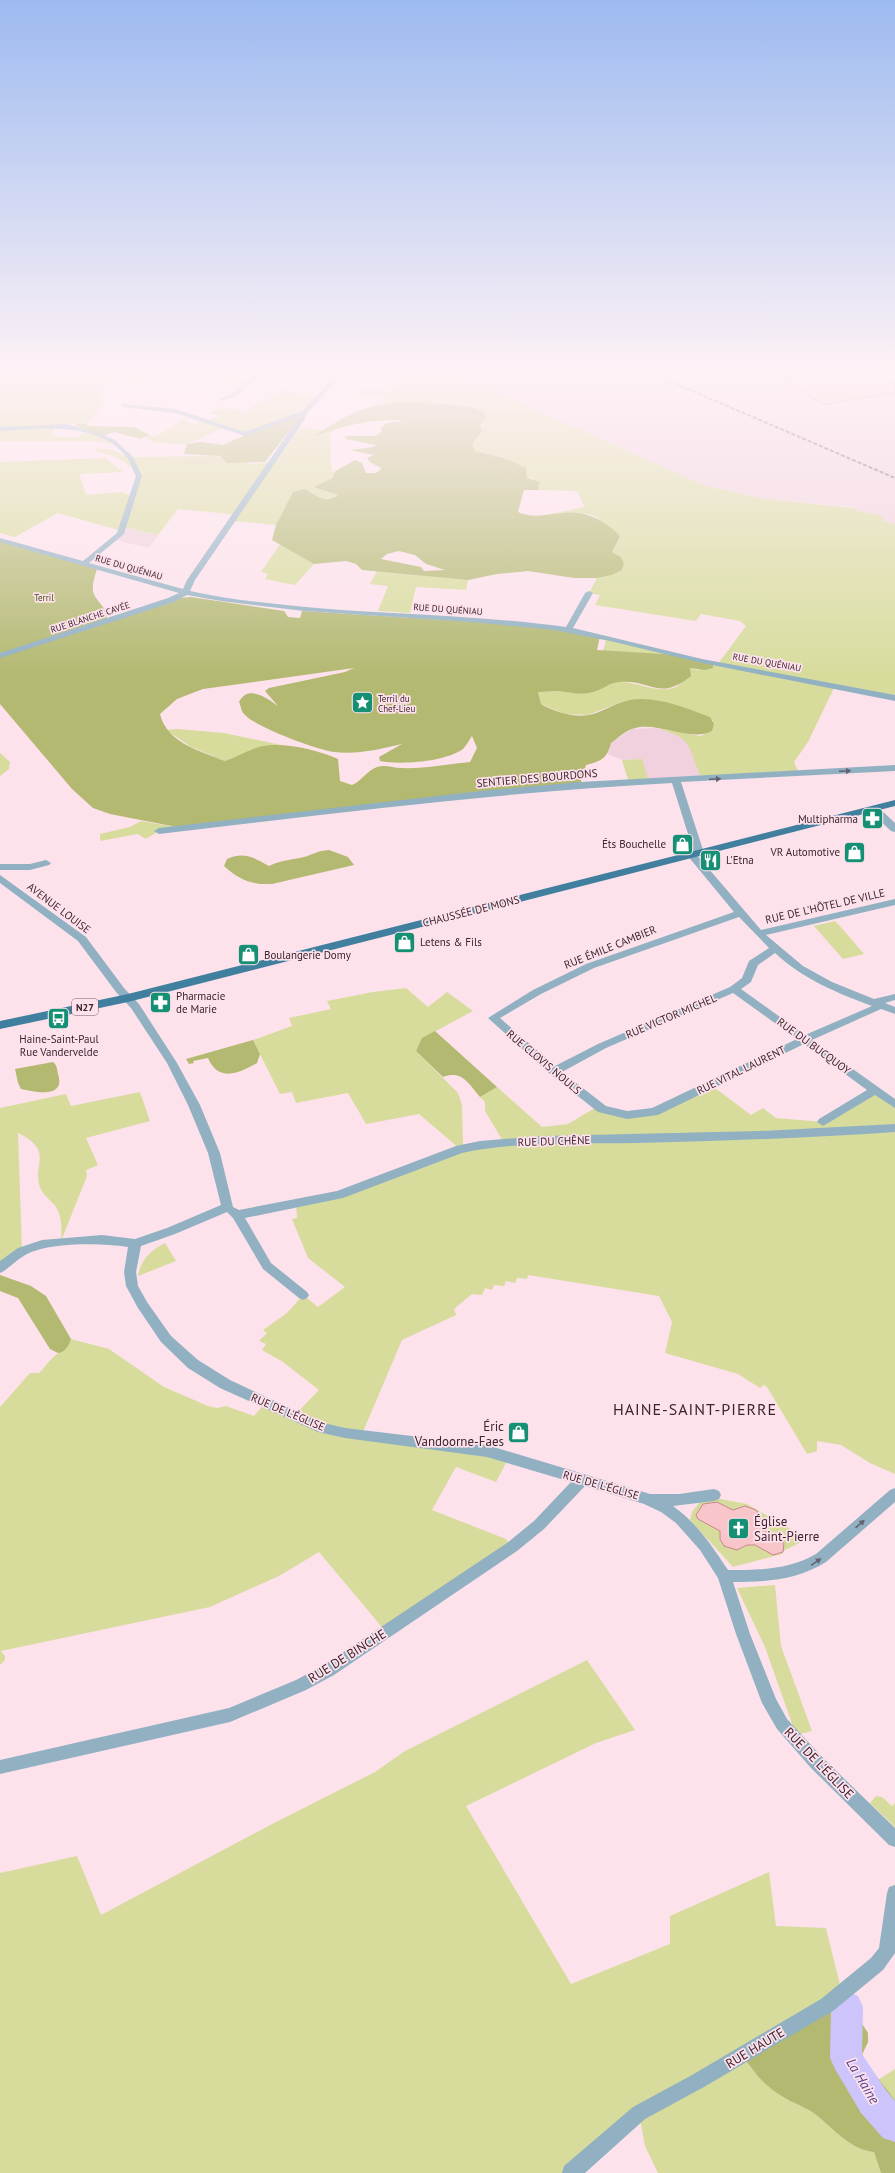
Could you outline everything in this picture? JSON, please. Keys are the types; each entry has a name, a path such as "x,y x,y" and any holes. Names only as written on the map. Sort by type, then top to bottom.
{"main road":[{"name":"CHAUSSÉE DE MONS","path":"0,1025 128,998 895,803"}],"street":[{"path":"83,564 122,532 139,476 138,473"},
{"path":"184,593 191,580 264,473"},
{"name":"RUE DU QUÉNIAU","path":"0,540 184,593 282,607 568,630 631,642 703,661 824,682 895,698"},
{"name":"RUE BLANCHE CAVÉE","path":"0,656 164,602 184,593"},
{"path":"568,630 589,593"},
{"name":"SENTIER DES BOURDONS","path":"159,831 490,793 580,785 895,768"},
{"path":"676,781 695,854 741,913 760,933 776,948 820,980 895,1011"},
{"path":"874,808 895,829"},
{"path":"0,867 30,867 46,862"},
{"name":"AVENUE LOUISE","path":"0,878 82,939 135,1006 172,1062 194,1105 214,1153 227,1207"},
{"name":"RUE DE L'HÔTEL DE VILLE","path":"760,933 895,902"},
{"name":"RUE ÉMILE CAMBIER","path":"494,1016 537,992 601,961 741,913"},
{"name":"RUE VICTOR MICHEL","path":"554,1071 602,1046 734,989 747,980 753,962 776,948"},
{"name":"RUE DU BUCQUOY","path":"734,989 875,1090 892,1099"},
{"name":"RUE VITAL LAURENT","path":"598,1106 609,1112 627,1115 654,1112 878,1003 895,997"},
{"name":"RUE CLOVIS NOULS","path":"494,1016 493,1018 495,1021 598,1106"},
{"path":"823,1122 875,1090"},
{"name":"RUE DU CHÊNE","path":"237,1215 339,1195 460,1149 474,1146 538,1142 796,1135 895,1128"},
{"path":"0,1268 22,1251 42,1244 102,1239 134,1243 171,1231 227,1207 237,1215 267,1266 303,1295"},
{"name":"RUE DE L'ÉGLISE","path":"134,1243 130,1272 132,1286 142,1305 166,1339 193,1364 224,1384 293,1417 325,1429 487,1451 648,1499 666,1508 681,1519 705,1546 724,1576 743,1634 767,1696 782,1724 817,1763 895,1839"},
{"name":"RUE DE BINCHE","path":"0,1767 230,1715 301,1685 329,1670 512,1547 539,1525 582,1480"},
{"path":"724,1576 775,1576 810,1566 895,1494"},
{"name":"RUE DE L'ÉGLISE","path":"648,1499 679,1500 714,1495"},
{"name":"RUE HAUTE","path":"571,2173 639,2113 698,2081 827,2005 877,1964 887,1952 895,1893"}],"shaded area":[{"path":"678,473 895,473 895,524 882,521 883,516 855,510 855,507 765,499 706,486"},
{"path":"123,527 158,535 149,548 114,540"},
{"path":"656,728 674,733 687,741 702,779 649,782 641,759 622,760 608,754 611,743 632,729"}],"green space":[{"path":"0,473 92,473 79,474 86,495 123,492 130,496 139,476 136,473 333,473 338,495 329,498 322,498 305,489 284,508 276,525 233,521 237,515 178,509 158,535 124,527 122,531 58,513 15,537 0,533"},
{"path":"334,473 527,473 527,478 540,482 538,490 524,490 518,512 535,516 580,513 602,521 620,536 612,552 621,557 624,563 622,570 612,575 597,578 574,578 528,571 497,574 468,580 362,570 356,564 346,561 314,564 272,540 276,525 293,492 305,489 325,499 334,498 338,495 314,487 333,478","holes":["399,551 415,555 426,564 445,570 424,571 421,567 381,559 387,554"]},
{"path":"527,473 678,473 706,486 765,499 855,508 855,510 883,516 883,521 895,524 895,698 834,688 808,742 794,762 799,774 702,779 691,751 684,740 669,732 656,728 700,736 712,731 713,720 624,701 588,715 564,714 541,704 538,692 556,691 579,694 588,693 597,691 617,682 627,682 660,689 676,687 683,680 690,668 698,670 710,662 718,664 746,626 740,621 701,614 696,621 595,605 600,595 589,593 597,578 612,575 622,570 624,563 621,557 612,552 616,545 601,521 589,514 572,513 541,516 585,507 577,491 538,490 540,486 532,478 527,478"},
{"name":"Terril","path":"0,540 97,569 93,582 93,591 96,599 106,613 106,622 180,598 191,597 284,611 288,617 300,618 302,611 526,625 600,636 597,650 680,655 710,662 713,665 713,668 705,670 690,668 691,676 680,684 663,689 640,683 619,682 597,691 580,694 557,691 538,692 541,704 552,710 571,715 589,715 626,701 650,699 676,705 710,717 714,724 712,731 703,734 683,733 652,727 642,727 629,730 611,743 608,753 603,758 586,765 580,785 182,828 110,814 93,808 72,789 0,704","holes":["354,668 345,672 269,688 265,691 278,706 269,699 252,693 247,694 239,702 244,714 260,725 301,743 326,750 351,753 377,750 402,744 379,757 380,761 399,763 434,760 463,749 472,736 477,748 470,762 418,768 380,766 370,771 352,785 340,781 338,759 320,752 299,747 268,745 259,747 225,761 186,745 177,739 164,724 160,714 177,699 203,689"]},
{"path":"280,544 314,564 295,585 265,579 268,574 261,572"},
{"path":"377,571 468,580 466,590 416,587 410,613 378,611 388,586 370,584"},
{"path":"600,636 680,655 603,651 606,640 599,639"},
{"path":"178,729 224,733 286,746 260,747 225,761 191,747 166,730"},
{"path":"0,753 10,762 9,769 0,776"},
{"path":"642,759 649,782 629,783 622,760"},
{"path":"141,821 182,828 159,831 146,839 138,834 100,841 100,834 130,827"},
{"path":"329,850 348,857 354,865 272,884 258,884 246,881 235,875 224,866 227,859 239,856 249,856 269,866 282,861"},
{"path":"835,921 864,954 843,959 814,926"},
{"path":"406,988 428,1007 447,992 473,1011 423,1038 416,1051 458,1093 462,1105 463,1144 475,1146 504,1143 485,1111 485,1102 480,1097 497,1087 542,1127 568,1124 598,1106 635,1115 711,1085 751,1115 763,1108 776,1118 823,1122 875,1090 895,1104 895,1474 870,1463 841,1445 817,1441 817,1451 807,1454 767,1387 764,1385 760,1388 738,1374 665,1353 672,1322 659,1296 528,1275 527,1279 517,1278 515,1283 506,1281 504,1286 494,1285 492,1290 485,1288 482,1295 472,1294 454,1309 456,1315 402,1340 362,1434 509,1457 496,1482 456,1467 432,1510 506,1539 512,1547 386,1632 319,1552 279,1576 210,1607 1,1651 5,1656 5,1660 0,1665 0,1407 30,1373 39,1373 54,1356 67,1347 71,1339 109,1349 164,1387 208,1406 217,1408 226,1406 254,1416 265,1403 293,1417 319,1390 283,1362 262,1350 266,1344 259,1341 267,1333 263,1330 287,1313 303,1295 318,1307 345,1287 308,1258 292,1219 297,1218 296,1204 318,1200 460,1149 419,1114 366,1124 348,1093 296,1103 292,1092 280,1094 253,1040 292,1026 289,1018 331,1009 327,1001 373,992"},
{"path":"435,1031 497,1087 480,1097 464,1079 455,1075 443,1077 416,1051 422,1038"},
{"path":"253,1040 260,1054 257,1063 236,1073 223,1073 217,1070 212,1066 208,1058 193,1061 194,1063 189,1064 186,1059"},
{"path":"53,1062 56,1066 59,1082 58,1087 54,1091 41,1092 21,1089 15,1069"},
{"path":"140,1092 150,1121 86,1138 98,1165 86,1170 87,1176 61,1241 61,1224 58,1211 43,1193 39,1182 39,1153 30,1140 18,1133 22,1251 0,1268 0,1108 66,1094 71,1106"},
{"path":"165,1243 176,1261 138,1276 141,1265 147,1256"},
{"path":"0,1275 31,1286 46,1296 71,1339 65,1350 58,1353 50,1349 18,1298 0,1291"},
{"path":"715,1498 747,1504 808,1539 785,1550 782,1554 733,1567 690,1520 692,1512 702,1499"},
{"path":"775,1585 781,1646 812,1731 796,1735 765,1647 737,1588"},
{"path":"587,1660 635,1730 596,1743 466,1806 571,1984 670,1944 670,1916 769,1872 776,1926 826,1928 842,1993 750,2067 775,2091 804,2107 822,2120 842,2138 857,2147 874,2152 881,2173 658,2173 645,2146 639,2114 571,2173 0,2173 0,1873 77,1856 101,1915 274,1823 375,1772 405,1751"},
{"path":"876,1796 882,1797 892,1806 895,1803 895,1827 870,1803"},
{"path":"842,1993 868,2033 868,2042 861,2057 895,2100 895,2173 881,2173 874,2152 857,2147 850,2143 842,2138 815,2114 772,2090 751,2068 743,2055"},
{"path":"895,2069 895,2100 878,2080"}],"building":[{"name":"Église Saint-Pierre","path":"717,1502 733,1510 745,1506 756,1510 760,1516 760,1524 765,1531 784,1543 783,1552 773,1555 755,1545 747,1545 737,1550 724,1546 720,1539 720,1531 698,1519 696,1515 703,1504"}],"waterway":[{"name":"La Haine","path":"847,2007 846,2058 873,2101 895,2126"}],"railway":[{"path":"884,473 895,478"}],"place":[{"name":"Terril du Chef-Lieu","path":"363,703"},
{"name":"Multipharma","path":"873,819"},
{"name":"Éts Bouchelle","path":"682,844"},
{"name":"VR Automotive","path":"855,852"},
{"name":"L'Etna","path":"711,860"},
{"name":"Letens & Fils","path":"405,942"},
{"name":"Boulangerie Domy","path":"248,955"},
{"name":"Pharmacie de Marie","path":"161,1002"},
{"name":"Haine-Saint-Paul Rue Vandervelde","path":"59,1019"},
{"name":"Éric Vandoorne-Faes","path":"519,1433"},
{"name":"Église Saint-Pierre","path":"738,1528"}],"district":[{"name":"HAINE-SAINT-PIERRE","path":"695,1409"}]}
